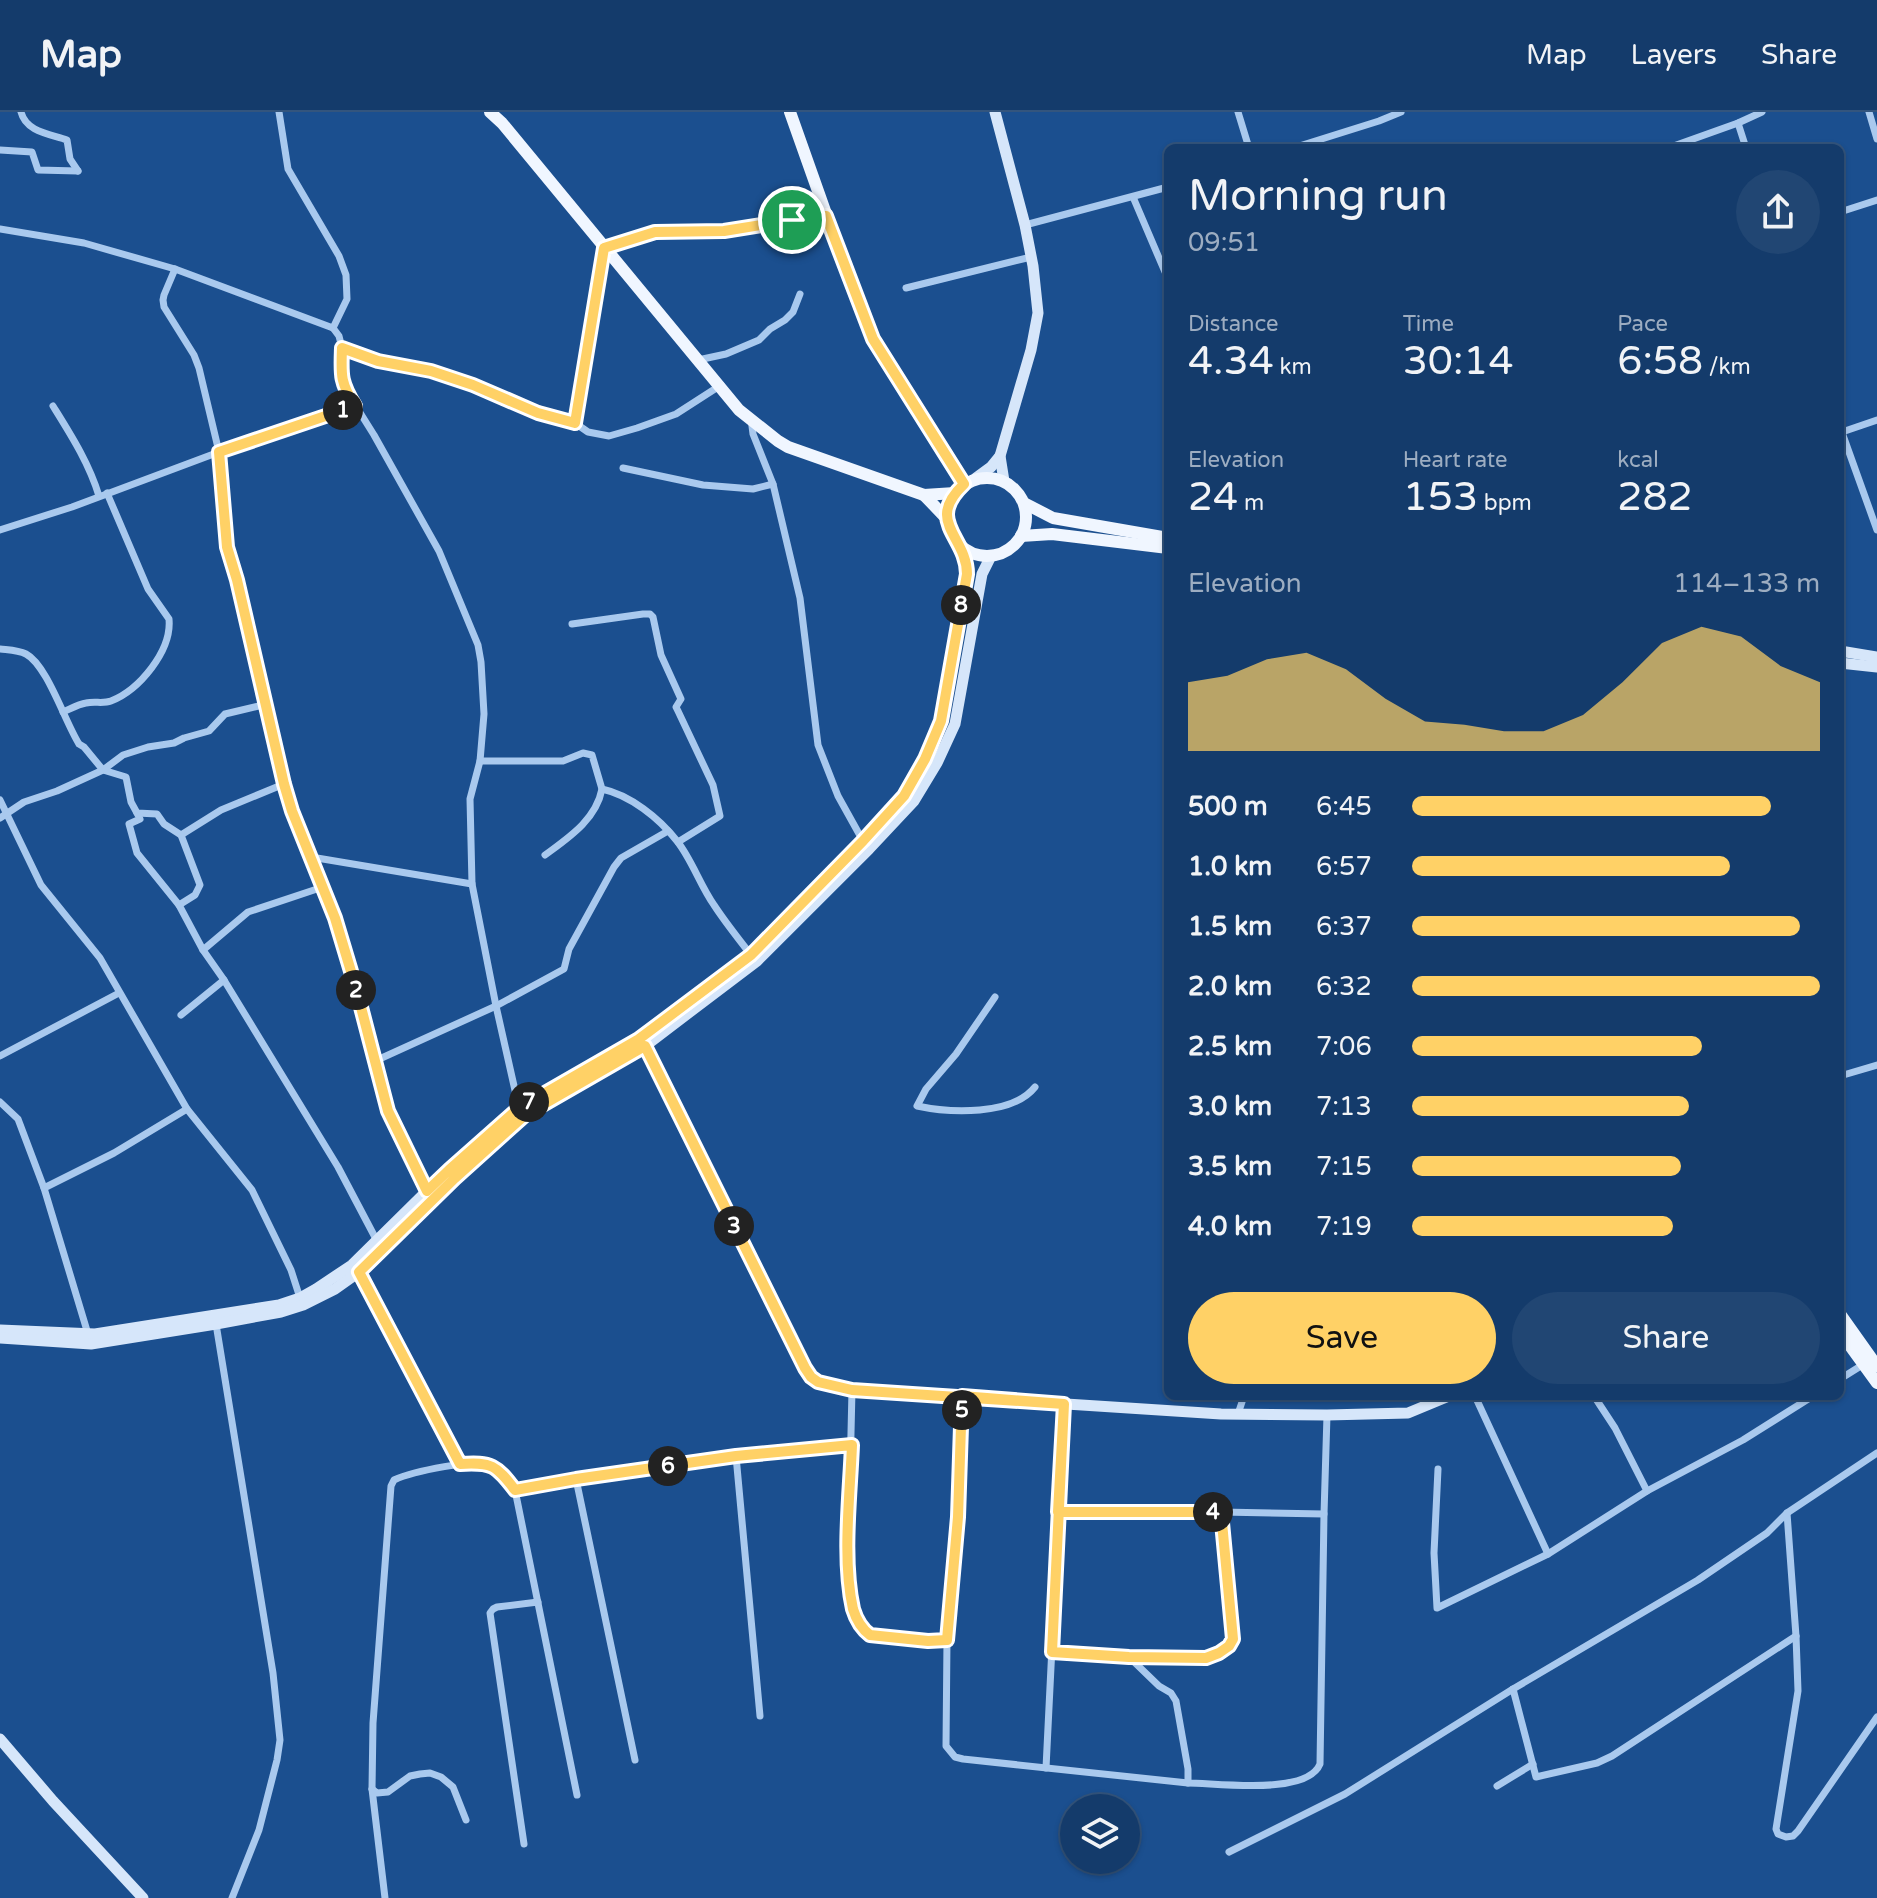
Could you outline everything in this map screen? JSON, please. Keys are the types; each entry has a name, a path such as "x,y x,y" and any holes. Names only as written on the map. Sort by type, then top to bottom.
{"main road":[{"path":"490,112 739,410 788,447 924,495 947,519"},
{"path":"790,112 873,339 965,485"},
{"path":"924,495 989,477 1004,481 1016,490 1024,503 1026,518 1021,536 1009,550 991,556 973,554 960,546 951,534 947,519 949,504 965,485"},
{"path":"1024,503 1053,518 1164,537"},
{"path":"1021,536 1052,534 1164,548"},
{"path":"1844,1321 1877,1383"},
{"path":"1844,1336 1870,1365"}],"street":[{"path":"0,150 32,152 38,170 78,171 70,159 67,140 28,127 21,112"},
{"path":"279,112 288,169 339,256 346,275 347,299 333,328"},
{"path":"965,485 991,467 1000,456 1031,350 1038,313 1025,225 995,112"},
{"path":"1238,112 1248,144"},
{"path":"1306,144 1400,112"},
{"path":"1679,144 1762,112"},
{"path":"1869,112 1877,139"},
{"path":"1738,123 1745,144"},
{"path":"1025,225 1164,188"},
{"path":"1133,197 1164,270"},
{"path":"1844,211 1877,200"},
{"path":"575,423 604,248 655,232 724,231 826,216"},
{"path":"0,229 84,243 175,269 333,328 339,336 344,387 439,551 478,645 484,714 480,761 470,799 472,884 519,1108"},
{"path":"906,288 1031,257"},
{"path":"175,269 163,300 164,307 199,368 219,452 227,547 284,784 335,918 388,1111 427,1191"},
{"path":"698,360 726,354 759,340 793,312 800,294"},
{"path":"342,348 378,361 459,380 538,413 575,423 588,432 609,436 676,414 721,385"},
{"path":"53,406 103,495 148,589 170,624 166,642 142,682 108,702 88,702 63,712"},
{"path":"0,530 355,406"},
{"path":"751,418 753,434 773,484 800,598 818,745 838,796 863,841"},
{"path":"1844,429 1877,420"},
{"path":"1844,438 1877,530"},
{"path":"1000,456 1004,481"},
{"path":"623,468 717,486 753,489 773,484"},
{"path":"0,1338 81,1344 189,1324 300,1298 352,1265 427,1191 525,1115 645,1046 757,961 882,828 925,759 941,721 967,574 967,562 960,546"},
{"path":"0,1330 88,1334 216,1324 303,1305 335,1289 359,1272 519,1108 639,1039 751,955 863,841 914,801 937,763 955,724 982,574 991,556"},
{"path":"572,624 643,614 653,617 661,655 681,699 676,707 713,785 720,816 678,842"},
{"path":"0,649 27,654 37,664 54,691 76,739 103,770 126,777 131,802 140,819 129,824 137,853 179,905 203,950 338,1167 377,1241"},
{"path":"1844,652 1877,657"},
{"path":"1844,663 1877,667"},
{"path":"3,816 24,802 103,770 123,755 209,731 225,714 267,704"},
{"path":"480,761 563,761 583,753 592,755 602,789 597,806 570,838 545,855"},
{"path":"181,835 221,810 284,784"},
{"path":"602,789 614,792 649,814 678,842 713,904 751,955"},
{"path":"0,800 3,816 41,885 100,958 187,1109 252,1190 291,1270 300,1298"},
{"path":"137,813 157,814 164,824 181,835 200,885 195,895 179,905"},
{"path":"375,1061 496,1006 564,969 569,949 614,867 621,858 668,831"},
{"path":"311,857 472,884"},
{"path":"203,950 248,912 323,887"},
{"path":"181,1015 224,980"},
{"path":"0,1056 119,993"},
{"path":"995,997 956,1054 926,1089 917,1106 940,1111 994,1108 1014,1101 1035,1087"},
{"path":"645,1046 805,1368 818,1382 852,1390 1238,1414 1408,1413 1439,1400"},
{"path":"1844,1075 1877,1065"},
{"path":"0,1102 18,1119 44,1188 88,1334"},
{"path":"44,1188 114,1153 187,1109"},
{"path":"359,1272 460,1464"},
{"path":"216,1324 273,1673 280,1740 259,1830 232,1898"},
{"path":"1844,1377 1870,1365"},
{"path":"852,1390 848,1561 854,1611 870,1635 947,1640"},
{"path":"962,1396 958,1517 947,1640 946,1746 955,1757 963,1759 1188,1783 1272,1786 1306,1778 1317,1771 1320,1764 1327,1415"},
{"path":"1238,1414 1243,1400"},
{"path":"1477,1400 1548,1554"},
{"path":"1597,1400 1615,1428 1647,1491"},
{"path":"1438,1469 1434,1553 1437,1608 1548,1554 1647,1491 1743,1440 1807,1400"},
{"path":"1046,1768 1064,1404"},
{"path":"515,1490 736,1456 852,1445"},
{"path":"1229,1852 1345,1794 1513,1689 1698,1580 1767,1533 1787,1513 1877,1453"},
{"path":"736,1456 760,1716"},
{"path":"385,1898 372,1789 373,1723 391,1486 399,1477 460,1464 482,1463 494,1466 515,1490 577,1795"},
{"path":"576,1479 635,1760"},
{"path":"1058,1512 1324,1514"},
{"path":"1052,1652 1206,1658 1229,1646 1233,1639 1221,1512"},
{"path":"1787,1513 1798,1691 1776,1829 1778,1834 1793,1836 1798,1831 1877,1717"},
{"path":"524,1844 490,1613 497,1607 538,1602"},
{"path":"1513,1689 1536,1777 1604,1760 1796,1636"},
{"path":"1129,1657 1159,1686 1171,1693 1176,1701 1188,1783"},
{"path":"0,1739 143,1898"},
{"path":"1497,1786 1533,1764"},
{"path":"372,1789 377,1793 388,1792 410,1776 430,1773 453,1787 466,1820"}],"route":[{"path":"792,220 724,231 655,232 604,248 575,423 538,413 431,371 378,361 342,348 341,377 355,406 219,452 227,547 284,784 335,918 388,1111 427,1191 449,1170 455,1178 525,1115 645,1046 811,1377 818,1382 852,1390 962,1396 1064,1404 1058,1512 1221,1512 1233,1639 1229,1646 1206,1658 1052,1652 1058,1512 1064,1404 1047,1403 962,1396 958,1517 947,1640 870,1635 854,1611 848,1561 852,1445 736,1456 515,1490 494,1466 460,1464 359,1272 455,1178 449,1170 519,1108 639,1039 751,955 904,796 925,759 941,721 967,574 967,562 951,534 947,519 949,504 964,484 873,339 826,216 792,220"}]}
